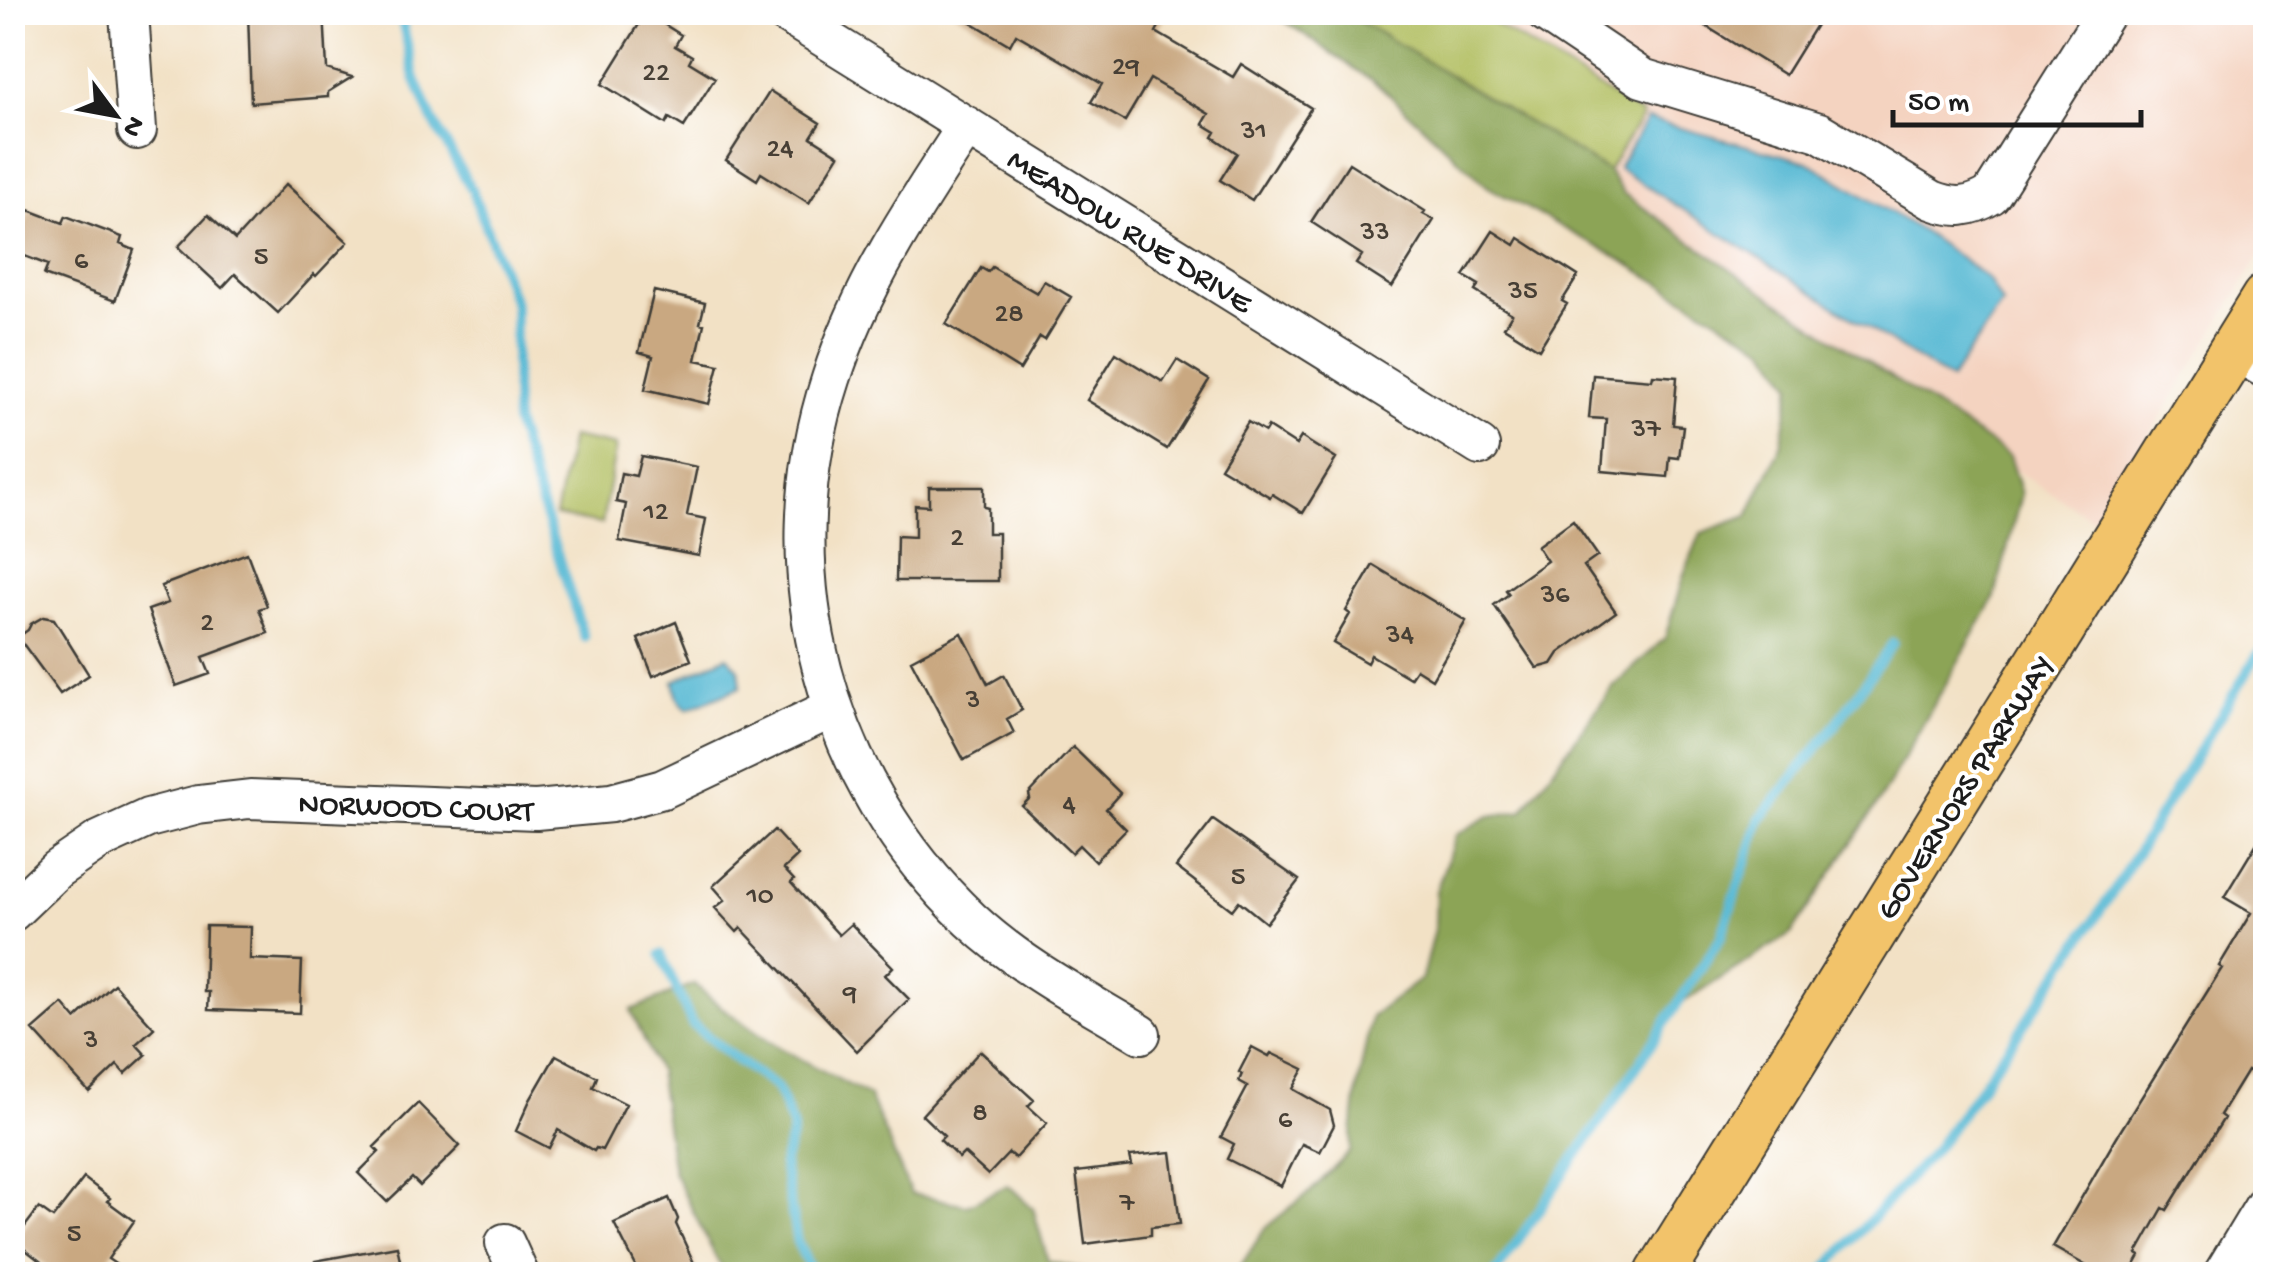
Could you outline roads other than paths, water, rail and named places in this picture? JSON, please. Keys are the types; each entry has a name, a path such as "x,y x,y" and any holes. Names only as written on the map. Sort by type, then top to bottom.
{"main road":[{"name":"GOVERNORS PARKWAY","path":"1660,1274 2250,360 2266,298"}],"street":[{"path":"129,12 138,130"},
{"name":"MEADOW RUE DRIVE","path":"782,12 1480,446"},
{"path":"1544,12 1642,78 1818,132 1932,200 1964,208 1992,195 2106,12"},
{"path":"967,126 910,212 862,300 831,377 814,436 806,497 805,558 812,618 833,708 854,761 883,815 926,872 972,921 1023,963 1141,1034"},
{"name":"NORWOOD COURT","path":"12,912 57,868 98,841 148,818 198,805 250,799 536,810 612,803 663,790 833,708"},
{"path":"2224,1274 2266,1203"}],"water":[{"path":"1647,119 1808,162 1967,263 1989,280 2002,304 1950,380 1618,168"},
{"path":"727,656 739,669 741,687 687,709 678,699 674,681"}],"waterway":[{"path":"400,12 415,78 432,119 472,190 515,304 515,422 584,637"},
{"path":"1495,1274 1721,937 1761,818 1834,727 1893,643"},
{"path":"1821,1274 1939,1145 2017,1035 2111,895 2266,645"},
{"path":"661,954 692,1024 777,1088 793,1129 783,1165 797,1242 813,1274"}]}
